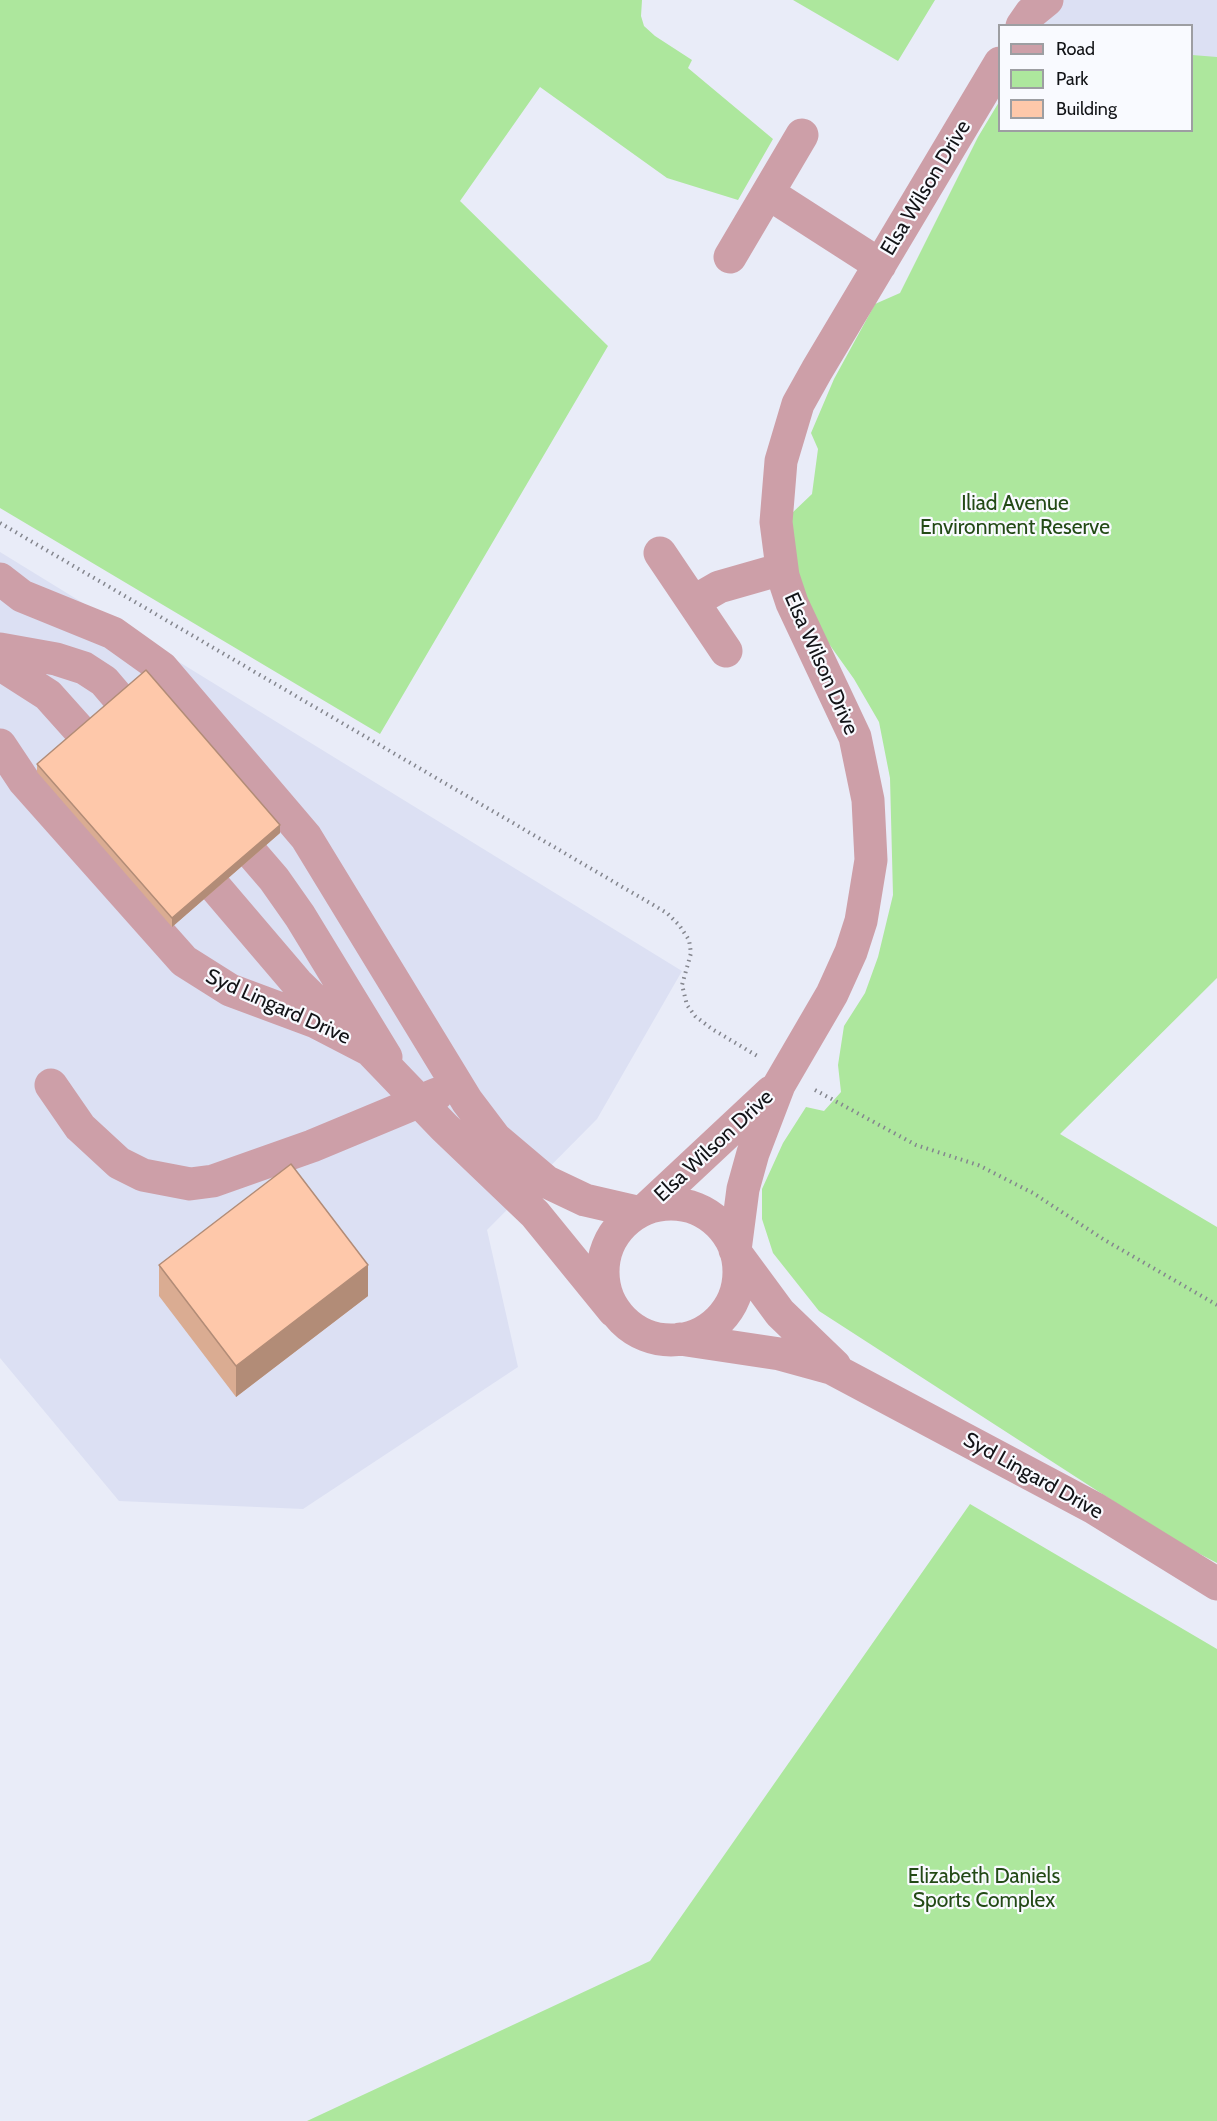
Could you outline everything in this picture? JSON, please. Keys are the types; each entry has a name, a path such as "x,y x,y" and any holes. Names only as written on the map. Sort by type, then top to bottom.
{"street":[{"name":"Elsa Wilson Drive","path":"643,1210 774,1073 832,994 851,952 861,921 870,860 868,800 855,737 792,603 782,569 776,522 781,461 798,404 998,65"},
{"path":"730,257 802,135"},
{"path":"768,193 880,265"},
{"path":"660,553 726,651"},
{"path":"693,602 719,587 782,569"},
{"path":"0,579 22,596 85,620 138,649 162,668 184,692 306,837 459,1086 495,1138 529,1170 547,1182 585,1200 643,1210 674,1203 699,1208 720,1223 737,1253 738,1282 730,1306 704,1331 680,1340 643,1335 622,1321 614,1311 604,1289 602,1264 605,1251 617,1229 643,1210"},
{"path":"0,588 0,609"},
{"path":"0,649 66,662 99,677 165,752"},
{"path":"0,664 48,695 127,785"},
{"name":"Syd Lingard Drive","path":"0,745 24,781 184,961 230,990 316,1022 366,1048 495,1178 535,1214 614,1311"},
{"path":"202,796 274,879 300,916 411,1092"},
{"path":"164,828 297,983 366,1048"},
{"name":"Elsa Wilson Drive","path":"737,1253 745,1179 774,1073"},
{"path":"51,1085 80,1127 119,1163 143,1175 190,1184 213,1181 380,1120 411,1092 459,1086"},
{"name":"Syd Lingard Drive","path":"737,1253 780,1313 845,1375"},
{"name":"Syd Lingard Drive","path":"680,1340 780,1354 808,1361 845,1375 1094,1508 1217,1584"}],"path":[{"path":"0,523 667,913 689,940 692,953 682,985 687,1005 695,1016 774,1073"},
{"path":"814,1089 916,1145 978,1165 1033,1193 1103,1239 1217,1305"}],"shaded area":[{"path":"1019,0 1217,0 1217,203 1193,132 1193,24 1043,24"},
{"path":"0,552 682,971 597,1119 487,1230 518,1367 303,1509 119,1501 0,1358"}],"green space":[{"path":"0,0 642,0 641,16 644,26 655,36 692,60 688,68 773,139 738,200 667,178 540,87 460,201 608,346 380,734 0,508"},
{"path":"793,0 935,0 898,61"},
{"name":"Iliad Avenue Environment Reserve","path":"1193,55 1217,57 1217,978 1060,1134 1217,1227 1217,1563 1175,1541 819,1311 773,1253 762,1219 762,1189 783,1143 806,1107 824,1111 841,1092 838,1065 844,1026 865,993 878,957 893,895 890,778 879,722 854,679 812,620 794,575 791,514 812,494 818,449 811,433 834,379 875,304 900,293 978,137 998,104 998,132 1193,132"},
{"name":"Elizabeth Daniels Sports Complex","path":"970,1504 1217,1649 1217,2121 307,2121 650,1961"}],"building":[{"path":"146,670 280,825 172,918 37,764"},
{"path":"291,1164 368,1265 236,1366 159,1265"}]}
